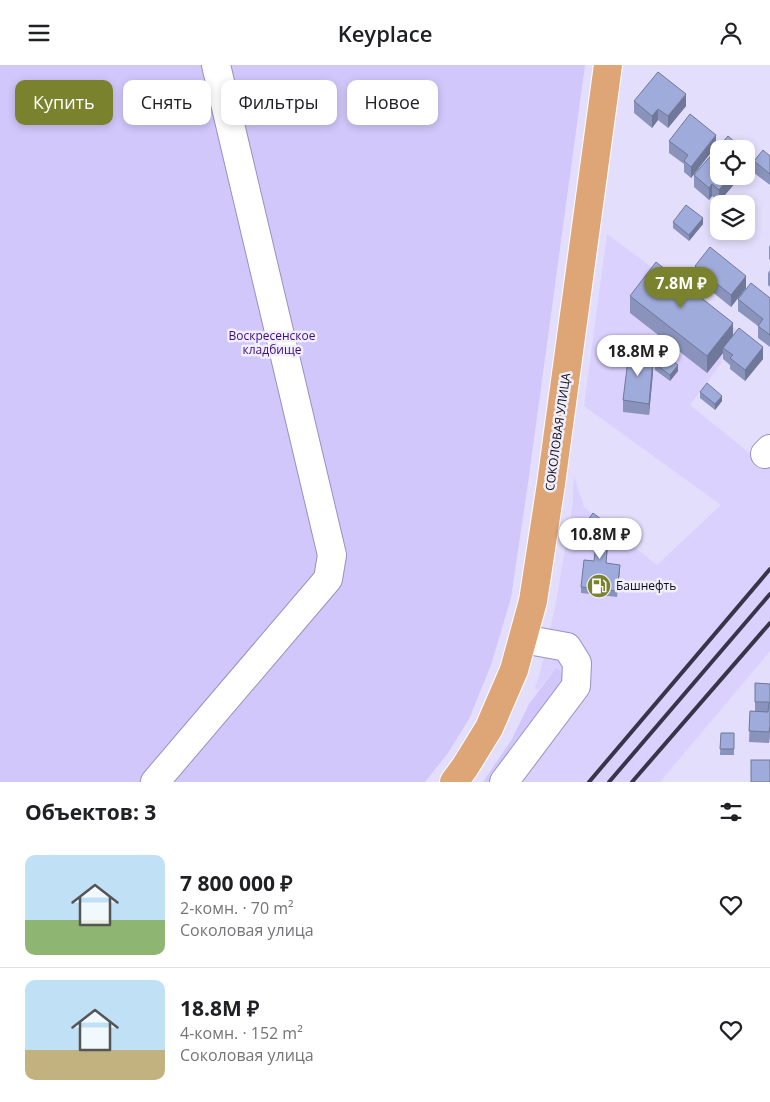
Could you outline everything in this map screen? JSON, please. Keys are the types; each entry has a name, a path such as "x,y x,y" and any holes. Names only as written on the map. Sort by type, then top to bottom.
{"main road":[{"name":"СОКОЛОВАЯ УЛИЦА","path":"454,782 489,728 514,670 533,601 608,65"}],"lane":[{"path":"155,782 328,579 332,555 216,65"},
{"path":"504,782 576,686 577,663 567,647 523,639"}],"shaded area":[{"path":"607,234 741,333 690,405 763,464 770,459 770,651 660,782 495,782 556,668 538,690 535,688 555,607 572,509 574,476 584,507 657,565 721,505 584,406"}],"green space":[{"name":"Воскресенское кладбище","path":"0,65 585,65 511,598 491,665 469,719 448,753 425,782 0,782"},
{"path":"556,668 572,679 495,782 483,782 512,739 529,704"}],"building":[{"path":"658,72 686,94 668,116 658,109 652,116 634,101"},
{"path":"690,114 716,135 710,140 710,143 691,167 684,161 688,155 669,141"},
{"path":"728,136 733,140 725,140"},
{"path":"763,150 770,156 770,174 755,162"},
{"path":"710,157 711,185 709,188 694,175"},
{"path":"713,185 723,185 719,190"},
{"path":"686,205 703,218 689,235 673,222"},
{"path":"710,247 746,276 731,295 695,266"},
{"path":"656,262 733,323 707,356 630,296"},
{"path":"751,283 770,298 770,335 758,326 763,319 738,299"},
{"path":"739,328 763,347 745,370 730,358 733,355 723,348"},
{"path":"630,344 653,360 649,404 623,400"},
{"path":"662,353 678,365 670,375 655,364"},
{"path":"707,383 722,396 715,404 700,392"},
{"path":"593,513 614,529 608,537 606,563 620,565 617,591 581,587 584,560 594,561 597,536 589,530 588,520"},
{"path":"755,683 770,684 769,732 749,731 750,711 768,712 769,702 755,702"},
{"path":"721,733 734,733 734,749 720,749"},
{"path":"751,760 770,760 770,782 751,782"}],"railway":[{"path":"589,782 770,569"},
{"path":"609,782 770,594"},
{"path":"632,782 770,623"}],"place":[{"name":"Башнефть","path":"599,586"}]}
